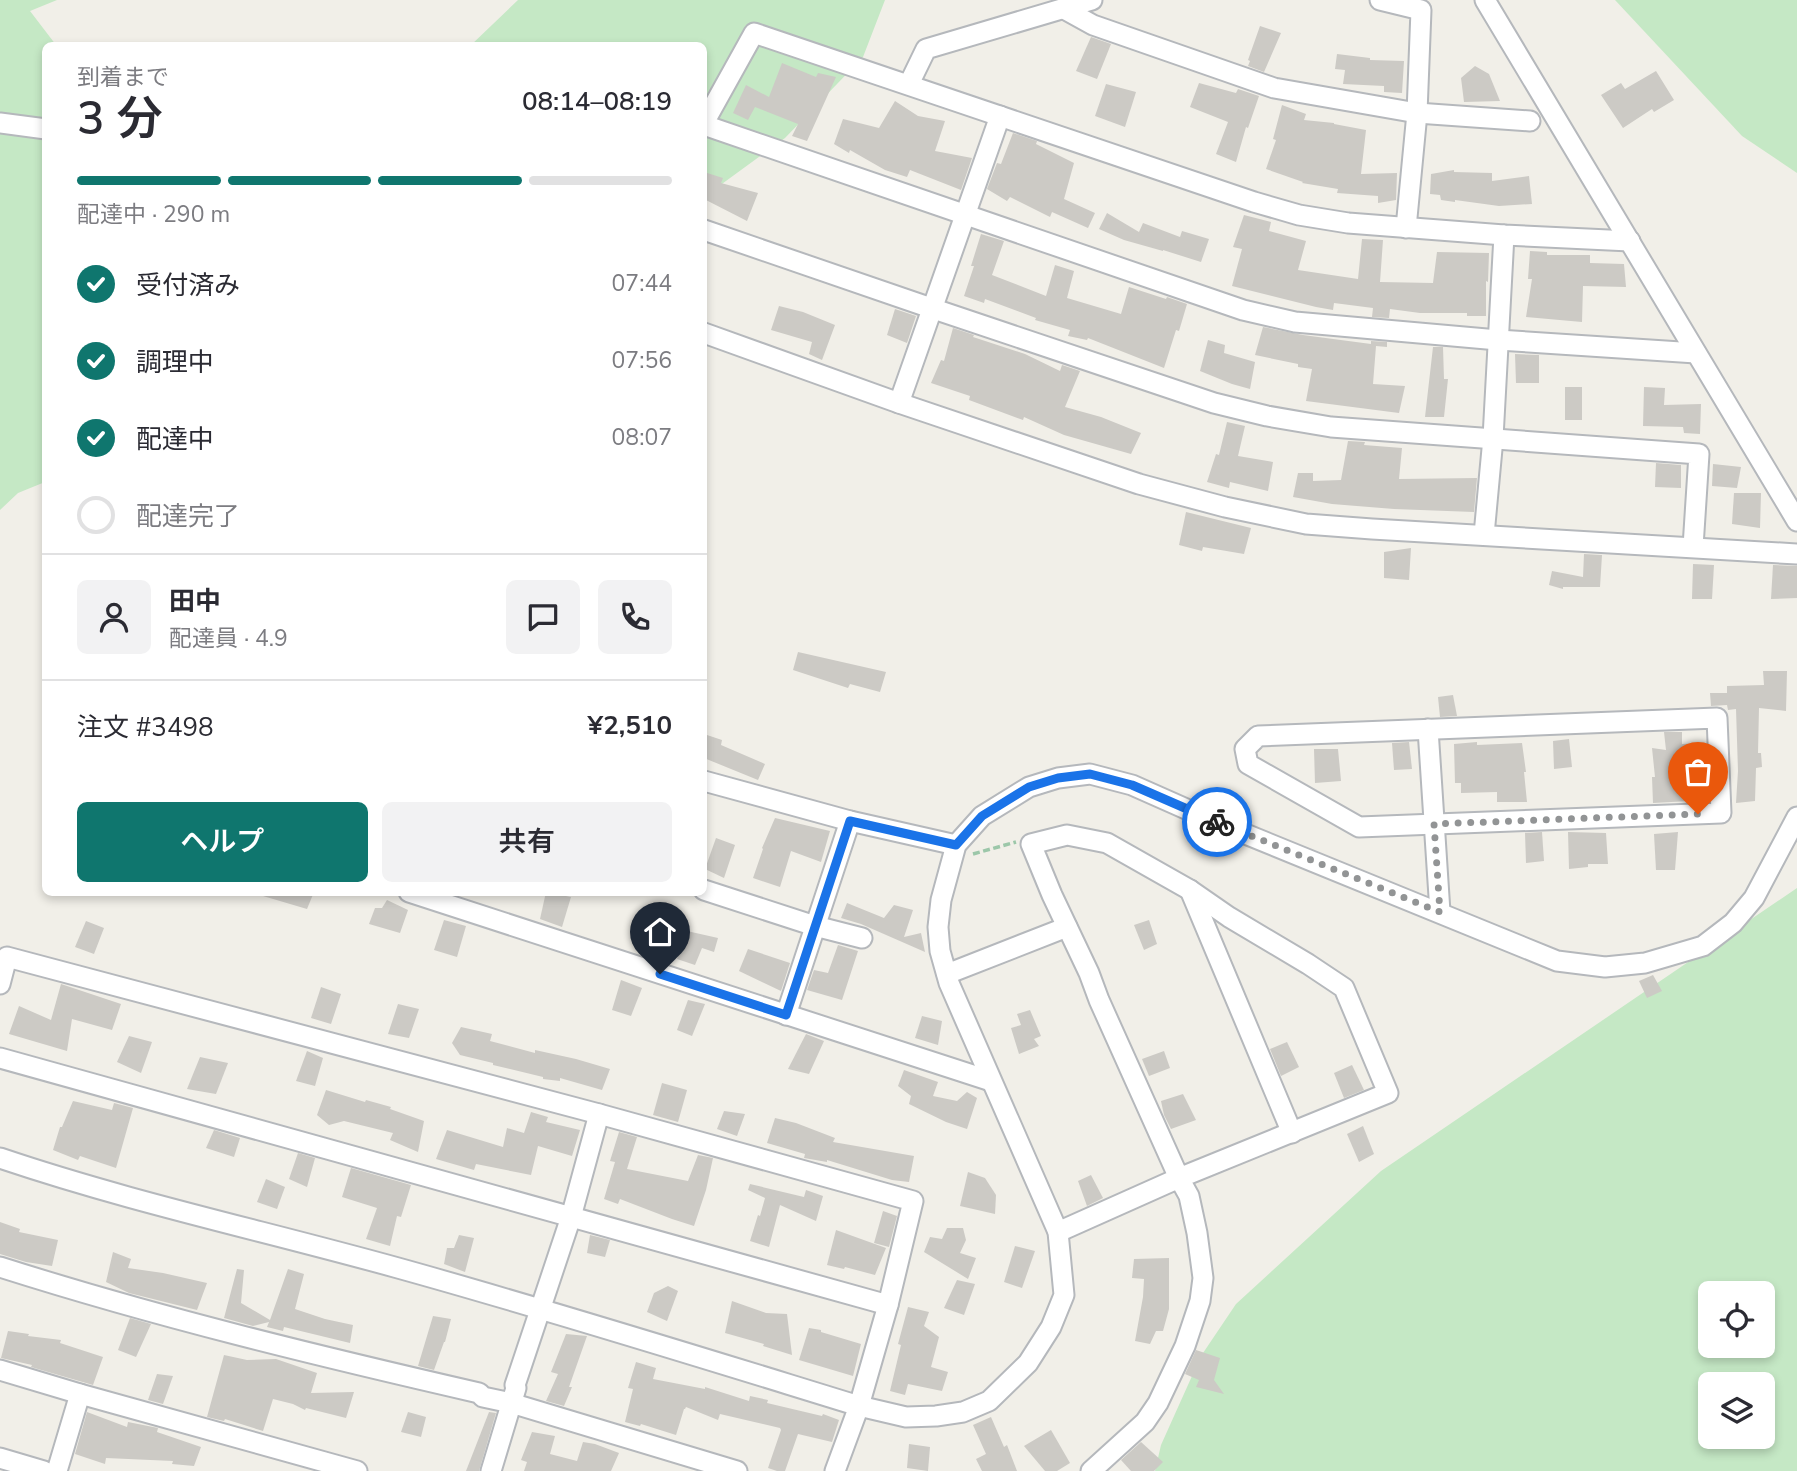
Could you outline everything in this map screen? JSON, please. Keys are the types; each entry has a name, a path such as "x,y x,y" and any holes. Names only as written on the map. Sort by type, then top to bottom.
{"street":[{"path":"909,85 926,49 1092,0"},
{"path":"1380,0 1422,10 1417,113 1406,228"},
{"path":"1486,0 1797,521"},
{"path":"1064,9 1093,25 1274,88 1417,113 1530,121"},
{"path":"707,119 754,33 1299,215 1406,228 1630,241"},
{"path":"899,403 1000,116"},
{"path":"0,123 42,128"},
{"path":"707,125 1243,310 1295,322 1498,340 1696,353"},
{"path":"707,231 1213,403 1267,416 1331,426 1699,454 1693,547"},
{"path":"1484,535 1493,438 1504,235"},
{"path":"707,334 899,403 1139,484 1225,507 1306,523 1372,529 1797,554"},
{"path":"1717,718 1721,813 1434,824 1359,827 1248,764 1245,750 1258,736 1717,718"},
{"path":"1428,729 1440,912"},
{"path":"0,1158 169,1208 541,1308 859,1406 906,1417 963,1412 989,1401 1028,1363 1051,1327 1064,1295 1058,1232 949,984 940,951 938,927 941,900 954,853 982,816 1029,787 1058,778 1090,774 1132,785 1211,820 1557,961 1605,967 1645,963 1703,946 1733,923 1754,898 1797,817"},
{"path":"707,782 954,853"},
{"path":"786,1015 850,821"},
{"path":"1058,1232 1180,1178 1388,1093 1344,988 1229,917 1191,890 1107,843 1067,835 1031,844 1099,1000 1180,1178 1189,1196 1203,1278 1185,1346 1152,1413 1091,1471"},
{"path":"1191,890 1292,1133"},
{"path":"707,891 862,939"},
{"path":"421,896 991,1081"},
{"path":"947,974 1067,927"},
{"path":"0,984 7,957 599,1114 913,1201 888,1305 859,1406 835,1471"},
{"path":"0,1058 888,1305"},
{"path":"491,1471 571,1217 599,1114"},
{"path":"0,1267 70,1290 300,1352 479,1393 737,1471"},
{"path":"0,1370 298,1463 357,1471"},
{"path":"57,1471 80,1394"},
{"path":"0,1458 44,1471"}],"path":[{"path":"954,853 1020,840 1031,844"}],"green space":[{"path":"0,0 57,0 30,11 54,42 42,42 42,483 18,493 0,510"},
{"path":"518,0 885,0 863,57 785,138 707,195 707,42 474,42"},
{"path":"1615,0 1797,0 1797,173 1742,136"},
{"path":"1797,888 1797,1471 1155,1471 1161,1445 1201,1356 1236,1304 1381,1171"}],"building":[{"path":"1260,26 1281,33 1264,72 1248,66"},
{"path":"1091,37 1111,44 1097,79 1076,71"},
{"path":"1337,54 1370,60 1404,61 1402,93 1384,92 1384,86 1343,84 1345,70 1335,69"},
{"path":"782,63 816,77 818,73 836,77 807,141 792,136 798,124 755,107 748,120 733,113 746,85 769,97"},
{"path":"1475,66 1489,74 1500,101 1464,102 1461,78"},
{"path":"1656,71 1674,100 1654,112 1652,109 1623,128 1601,95 1621,83 1625,89"},
{"path":"1199,83 1236,93 1238,89 1259,96 1236,162 1216,154 1228,122 1190,107"},
{"path":"1106,84 1136,92 1125,127 1095,116"},
{"path":"895,101 918,116 945,121 935,151 972,158 961,190 910,170 907,177 885,170 834,144 843,119 879,128"},
{"path":"1282,105 1306,114 1304,120 1366,130 1361,174 1397,173 1396,200 1378,203 1378,196 1337,193 1338,189 1302,183 1266,169 1276,140 1273,139"},
{"path":"1013,133 1037,141 1036,144 1074,163 1064,199 1095,213 1088,228 1052,212 1050,217 1010,197 1007,201 987,189 997,163 1001,164"},
{"path":"1454,170 1492,173 1492,181 1529,176 1532,204 1499,206 1455,202 1441,200 1440,195 1430,194 1431,174"},
{"path":"707,173 723,178 721,183 758,193 747,221 707,201"},
{"path":"1107,213 1139,232 1143,223 1180,237 1182,231 1209,239 1201,262 1124,240 1099,229"},
{"path":"1244,215 1271,222 1269,231 1306,241 1298,270 1358,279 1362,239 1383,240 1380,282 1433,283 1437,252 1489,253 1486,316 1390,309 1389,318 1372,317 1373,308 1334,303 1333,310 1232,286 1242,249 1233,247"},
{"path":"981,234 1004,241 992,275 1046,296 1055,265 1074,271 1067,298 1121,314 1129,287 1187,304 1164,368 1088,338 1068,336 1070,330 1035,320 1036,318 985,299 984,303 964,296"},
{"path":"1530,251 1547,252 1547,255 1590,255 1590,263 1624,264 1626,287 1583,286 1582,322 1526,317 1532,279 1528,279"},
{"path":"779,306 835,325 822,360 809,354 812,342 771,330"},
{"path":"895,309 916,316 907,343 887,335"},
{"path":"1263,327 1371,344 1371,341 1387,342 1387,347 1376,346 1373,384 1405,386 1399,413 1306,401 1312,369 1255,355"},
{"path":"953,328 1025,354 1060,371 1062,365 1080,371 1065,407 1101,417 1141,433 1131,454 1064,435 1024,417 1023,420 969,400 970,396 931,383 941,360 944,361"},
{"path":"1208,340 1225,345 1224,353 1255,362 1250,389 1200,371"},
{"path":"1433,347 1443,347 1444,379 1448,379 1444,417 1425,417"},
{"path":"1515,354 1539,355 1539,383 1516,383"},
{"path":"1565,387 1582,387 1582,420 1565,420"},
{"path":"1644,387 1665,388 1664,405 1701,404 1700,434 1684,433 1683,427 1643,426"},
{"path":"1227,422 1245,426 1238,456 1273,462 1268,491 1230,482 1229,488 1207,482 1216,454 1219,455"},
{"path":"1348,441 1402,448 1399,479 1477,478 1474,512 1332,504 1293,497 1298,473 1313,473 1313,481 1341,480"},
{"path":"1656,463 1681,465 1681,488 1655,487"},
{"path":"1713,464 1741,467 1737,488 1712,486"},
{"path":"1734,493 1761,493 1760,528 1732,524"},
{"path":"1186,512 1251,528 1244,554 1203,547 1202,551 1179,545"},
{"path":"1411,548 1409,580 1384,578 1384,552"},
{"path":"1584,554 1602,555 1600,587 1563,589 1549,585 1552,571 1583,577"},
{"path":"1693,564 1714,565 1712,599 1692,599"},
{"path":"1773,565 1797,566 1797,598 1771,599"},
{"path":"798,652 886,672 880,692 850,684 848,688 793,670"},
{"path":"1763,671 1787,671 1786,711 1759,708 1758,753 1761,753 1762,767 1756,768 1755,801 1736,803 1736,709 1728,710 1727,705 1711,706 1710,693 1727,693 1727,686 1764,685"},
{"path":"1453,695 1457,716 1440,717 1438,697"},
{"path":"1664,732 1682,732 1682,744 1706,743 1708,800 1653,803 1652,777 1655,777 1652,748 1666,750"},
{"path":"707,735 722,740 721,745 765,764 758,780 707,759"},
{"path":"1569,739 1572,767 1554,769 1553,741"},
{"path":"1409,742 1412,769 1394,770 1392,743"},
{"path":"1477,742 1477,745 1522,743 1527,802 1497,802 1497,792 1461,793 1461,783 1455,783 1454,744"},
{"path":"1314,749 1338,749 1341,781 1315,783"},
{"path":"775,818 830,831 821,862 791,851 780,887 753,878"},
{"path":"1542,832 1544,861 1526,863 1525,833"},
{"path":"1568,832 1606,833 1608,864 1588,864 1588,867 1569,869"},
{"path":"1678,832 1675,870 1656,870 1654,834"},
{"path":"716,838 735,845 724,878 707,870"},
{"path":"263,896 312,896 307,909"},
{"path":"545,896 571,897 562,927 540,919"},
{"path":"387,900 408,910 400,933 369,924 375,908 382,908"},
{"path":"847,903 884,918 894,905 913,910 904,937 921,933 925,952 841,918"},
{"path":"444,920 466,926 457,957 434,950"},
{"path":"1149,920 1157,944 1144,950 1134,925"},
{"path":"86,921 104,928 94,954 75,947"},
{"path":"687,931 718,938 714,952 702,948 695,965 677,959"},
{"path":"838,945 858,951 842,1000 807,990 814,970 828,973"},
{"path":"748,949 790,963 781,991 739,971"},
{"path":"1653,975 1662,991 1647,998 1639,981"},
{"path":"621,980 642,988 631,1016 612,1010"},
{"path":"61,984 121,1004 112,1030 72,1019 67,1051 9,1034 19,1006 51,1020"},
{"path":"321,987 341,994 331,1024 311,1018"},
{"path":"688,1000 705,1004 692,1036 677,1030"},
{"path":"398,1004 419,1009 409,1038 388,1034"},
{"path":"1030,1010 1041,1036 1034,1039 1039,1046 1019,1054 1011,1028 1021,1025 1017,1014"},
{"path":"922,1016 942,1021 938,1045 915,1038"},
{"path":"461,1027 492,1034 490,1041 610,1069 602,1090 560,1078 560,1081 543,1079 493,1065 460,1055 452,1043"},
{"path":"806,1034 824,1041 809,1074 788,1069"},
{"path":"129,1036 152,1042 141,1073 117,1062"},
{"path":"1287,1042 1299,1067 1281,1076 1270,1049"},
{"path":"307,1051 323,1058 315,1086 296,1081"},
{"path":"1164,1051 1170,1068 1149,1076 1142,1059"},
{"path":"200,1057 228,1063 216,1094 187,1089"},
{"path":"1352,1065 1364,1090 1344,1098 1334,1073"},
{"path":"904,1070 938,1082 933,1096 957,1101 967,1092 977,1098 967,1129 909,1104 911,1096 898,1086"},
{"path":"662,1083 687,1090 678,1122 653,1115"},
{"path":"326,1090 391,1107 390,1109 424,1121 418,1152 390,1140 393,1133 344,1121 329,1125 317,1115"},
{"path":"1183,1094 1196,1120 1171,1129 1161,1101"},
{"path":"73,1101 112,1110 114,1103 133,1108 116,1168 80,1156 78,1160 53,1150 60,1127"},
{"path":"724,1111 745,1114 737,1136 717,1129"},
{"path":"531,1112 548,1117 546,1122 580,1130 572,1156 538,1146 531,1175 476,1164 474,1170 436,1159 447,1130 503,1147 507,1128 524,1133"},
{"path":"775,1118 835,1138 833,1142 914,1156 909,1182 892,1180 827,1160 804,1158 805,1154 767,1143"},
{"path":"1363,1126 1374,1154 1359,1162 1347,1134"},
{"path":"214,1130 240,1138 234,1157 206,1148"},
{"path":"619,1132 637,1137 627,1169 688,1181 698,1155 713,1158 694,1226 620,1199 618,1204 604,1199 615,1162 610,1161"},
{"path":"298,1153 315,1158 307,1187 289,1179"},
{"path":"351,1168 411,1185 401,1217 397,1216 390,1246 366,1239 377,1208 342,1197"},
{"path":"968,1172 985,1178 996,1195 995,1214 960,1206"},
{"path":"1091,1175 1103,1198 1087,1206 1078,1181"},
{"path":"266,1179 285,1187 277,1209 257,1202"},
{"path":"750,1184 804,1197 806,1190 823,1196 816,1221 780,1205 769,1247 750,1241 765,1198 748,1190"},
{"path":"883,1211 897,1216 889,1247 874,1243"},
{"path":"0,1222 20,1229 19,1232 58,1240 52,1266 0,1254"},
{"path":"947,1228 963,1228 966,1240 960,1253 976,1258 968,1279 924,1252 930,1237 942,1239"},
{"path":"836,1230 886,1248 875,1275 827,1265"},
{"path":"459,1235 474,1238 465,1272 444,1264 447,1248 454,1248"},
{"path":"590,1235 610,1240 605,1257 587,1253"},
{"path":"1015,1246 1035,1251 1022,1288 1004,1282"},
{"path":"113,1252 131,1259 128,1268 207,1283 197,1310 129,1293 106,1282"},
{"path":"1169,1258 1169,1309 1163,1331 1156,1331 1150,1344 1135,1341 1144,1279 1132,1278 1134,1259"},
{"path":"237,1269 244,1270 241,1303 270,1320 288,1269 304,1274 295,1309 353,1325 350,1343 284,1327 283,1331 267,1327 269,1322 253,1326 224,1318"},
{"path":"957,1280 975,1284 964,1315 944,1308"},
{"path":"668,1286 678,1291 667,1321 647,1312 654,1293"},
{"path":"732,1301 766,1313 787,1314 792,1355 725,1333"},
{"path":"908,1307 929,1312 924,1326 939,1337 931,1367 948,1372 942,1391 908,1384 905,1395 890,1391"},
{"path":"433,1316 451,1319 434,1370 418,1366"},
{"path":"130,1318 151,1324 136,1357 118,1350"},
{"path":"809,1328 861,1344 853,1376 799,1360"},
{"path":"8,1331 61,1340 60,1343 103,1357 93,1385 1,1358"},
{"path":"566,1334 587,1336 564,1406 546,1401 558,1374 551,1372"},
{"path":"1196,1350 1220,1358 1214,1380 1224,1394 1196,1387 1199,1380 1185,1374"},
{"path":"224,1355 247,1360 276,1359 317,1373 311,1393 354,1392 346,1418 306,1408 305,1410 273,1399 263,1431 225,1419 207,1417"},
{"path":"636,1362 656,1368 653,1379 705,1387 749,1401 750,1396 768,1400 767,1403 822,1416 823,1414 839,1420 832,1442 798,1434 785,1471 777,1471 768,1468 780,1428 720,1414 718,1420 686,1407 676,1435 625,1422 633,1389 628,1388"},
{"path":"157,1374 173,1376 163,1404 148,1400"},
{"path":"87,1412 127,1427 128,1422 158,1428 157,1432 201,1447 194,1466 172,1464 173,1461 106,1458 105,1464 75,1454"},
{"path":"408,1412 426,1417 421,1437 401,1432"},
{"path":"489,1412 496,1413 479,1471 466,1471"},
{"path":"991,1417 1004,1447 1007,1445 1017,1471 982,1471 976,1459 986,1454 973,1425"},
{"path":"1051,1430 1070,1463 1057,1471 1045,1471 1024,1446"},
{"path":"532,1432 555,1436 550,1454 577,1461 583,1442 619,1453 611,1471 524,1471 527,1462 521,1460"},
{"path":"1141,1442 1163,1462 1154,1471 1131,1471 1121,1460"},
{"path":"909,1444 930,1447 928,1471 907,1468"}],"way so far":[{"path":"1217,822 1440,912 1434,824 1698,814"}],"route":[{"path":"660,974 786,1015 850,821 956,845 982,816 1029,787 1058,778 1090,774 1132,785 1217,822"}]}
